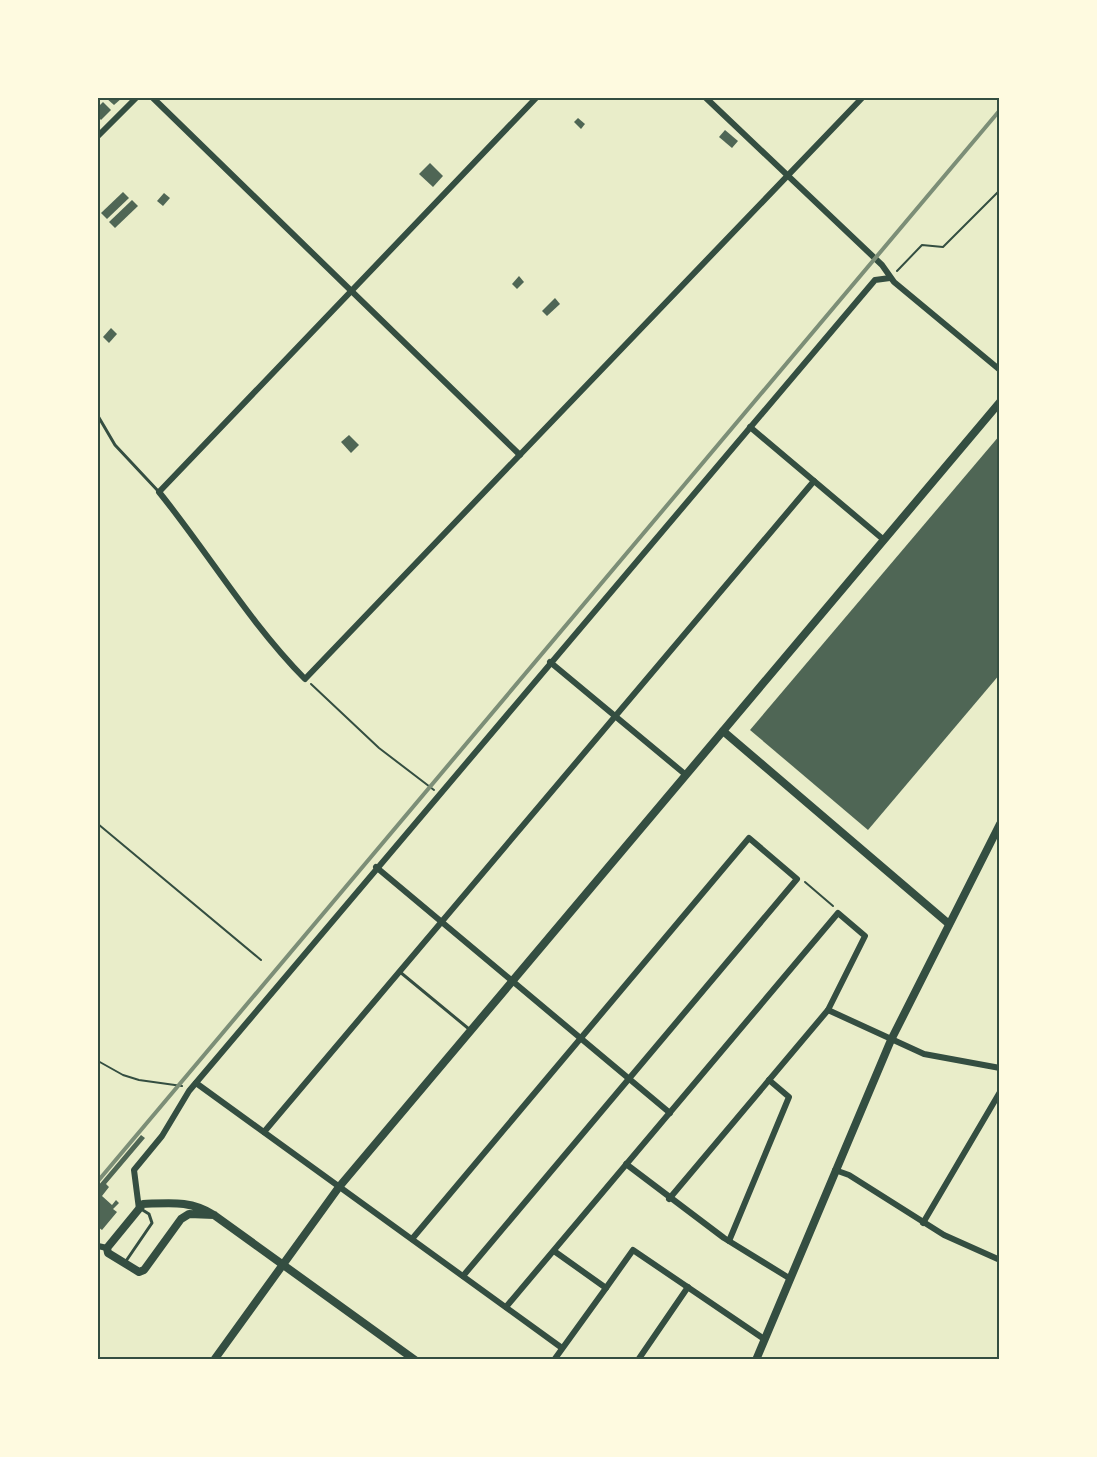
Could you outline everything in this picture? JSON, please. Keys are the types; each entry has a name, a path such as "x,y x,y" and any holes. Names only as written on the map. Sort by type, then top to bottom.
{"main road":[{"path":"756,1359 834,1169 891,1040 999,824"}],"street":[{"path":"98,136 136,98"},
{"path":"153,98 520,455"},
{"path":"536,98 159,492 185,523 245,610 305,679 862,98"},
{"path":"706,98 882,265 890,278 999,370"},
{"path":"139,1209 134,1170 162,1136 189,1091 376,867 875,280 890,278"},
{"path":"214,1359 339,1187 999,402"},
{"path":"750,427 884,540"},
{"path":"264,1132 814,481"},
{"path":"550,662 686,775"},
{"path":"723,731 949,924"},
{"path":"412,1239 749,838 797,879 463,1276"},
{"path":"376,867 670,1113"},
{"path":"506,1307 838,913 865,936 828,1010 669,1198"},
{"path":"828,1010 924,1054 999,1068"},
{"path":"729,1241 789,1097 769,1080"},
{"path":"196,1083 562,1348"},
{"path":"923,1223 999,1092"},
{"path":"626,1164 729,1241 789,1278"},
{"path":"834,1169 849,1175 923,1223 999,1260"},
{"path":"107,1248 143,1204 192,1203 214,1215 415,1359"},
{"path":"107,1248 108,1253 135,1271 144,1270 181,1219 189,1214 214,1215"},
{"path":"98,1246 107,1248"},
{"path":"554,1359 633,1250 764,1339"},
{"path":"554,1251 606,1287"},
{"path":"638,1359 688,1287"}],"lane":[{"path":"98,416 115,445 159,492"},
{"path":"400,972 471,1030"},
{"path":"124,1263 152,1223 149,1214 139,1209"}],"path":[{"path":"890,278 922,245 943,248 999,190"},
{"path":"305,679 378,748 438,794"},
{"path":"98,824 261,960"},
{"path":"797,879 803,881 838,913"},
{"path":"98,1061 123,1075 139,1080 180,1084 189,1091"}],"building":[{"path":"106,98 122,98 114,105"},
{"path":"103,102 111,110 101,120 98,117 98,107"},
{"path":"578,118 585,124 581,129 574,122"},
{"path":"725,130 738,141 732,148 719,137"},
{"path":"430,163 443,176 433,187 419,174"},
{"path":"123,192 129,198 107,219 101,213"},
{"path":"164,193 170,198 163,206 157,201"},
{"path":"132,200 138,206 115,228 109,222"},
{"path":"519,276 524,282 517,289 512,284"},
{"path":"555,298 560,304 547,316 542,311"},
{"path":"111,328 117,334 109,343 103,337"},
{"path":"349,435 359,445 351,453 341,442"},
{"path":"1000,435 1000,674 868,830 750,730"},
{"path":"141,1135 145,1138 106,1184 109,1187 102,1196 112,1205 116,1200 119,1203 113,1209 117,1212 102,1230 98,1227 98,1186"}],"railway":[{"path":"98,1181 1000,110"}]}
